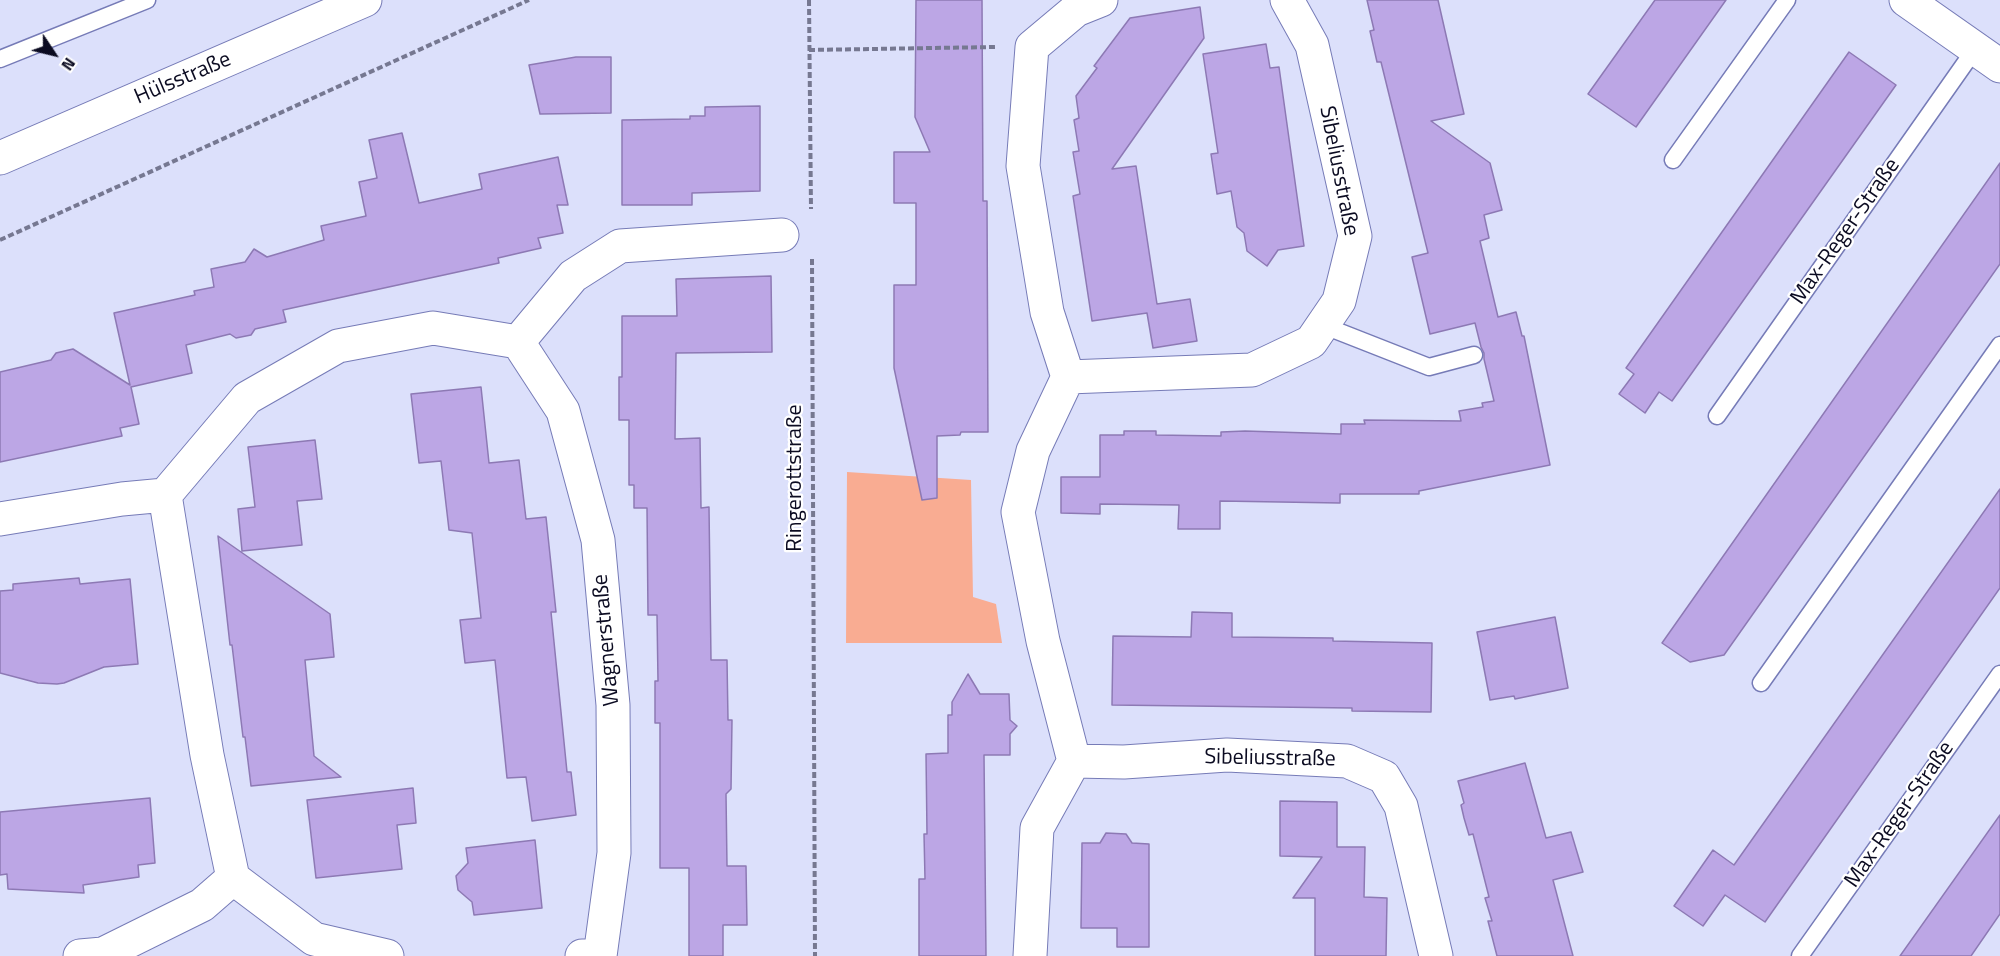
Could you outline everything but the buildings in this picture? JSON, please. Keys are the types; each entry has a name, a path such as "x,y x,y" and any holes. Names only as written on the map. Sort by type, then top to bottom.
{"street":[{"name":"Hülsstraße","path":"0,158 365,0"},
{"path":"1030,956 1037,828 1074,761 1043,641 1018,512 1033,451 1068,377 1047,312 1023,166 1032,47 1076,10 1101,0"},
{"name":"Sibeliusstraße","path":"1068,377 1252,370 1311,342 1339,301 1354,236 1312,45 1287,0"},
{"name":"Max-Reger-Straße","path":"1906,0 1987,58"},
{"path":"0,519 165,495 247,398 338,346 434,328 518,342 573,276 620,246 782,235"},
{"name":"Wagnerstraße","path":"518,342 562,411 598,540 613,705 614,853 600,956 582,956"},
{"path":"165,495 207,755 233,878 314,939 387,956"},
{"name":"Sibeliusstraße","path":"1074,761 1124,762 1227,755 1347,761 1384,777 1401,806 1436,956"},
{"path":"80,956 103,954 202,904 233,878"}],"lane":[{"path":"0,59 147,0"},
{"path":"1673,160 1787,0"},
{"name":"Max-Reger-Straße","path":"1717,416 1987,58"},
{"path":"1322,325 1429,367 1474,355"},
{"path":"1761,683 2000,345"},
{"name":"Max-Reger-Straße","path":"1800,956 2000,674"}],"path":[{"path":"0,240 529,0"},
{"path":"809,0 811,210"},
{"path":"809,50 1032,47"},
{"name":"Ringerottstraße","path":"812,257 815,956"}],"shaded area":[{"path":"847,472 971,480 973,597 996,604 1002,643 846,643"}]}
